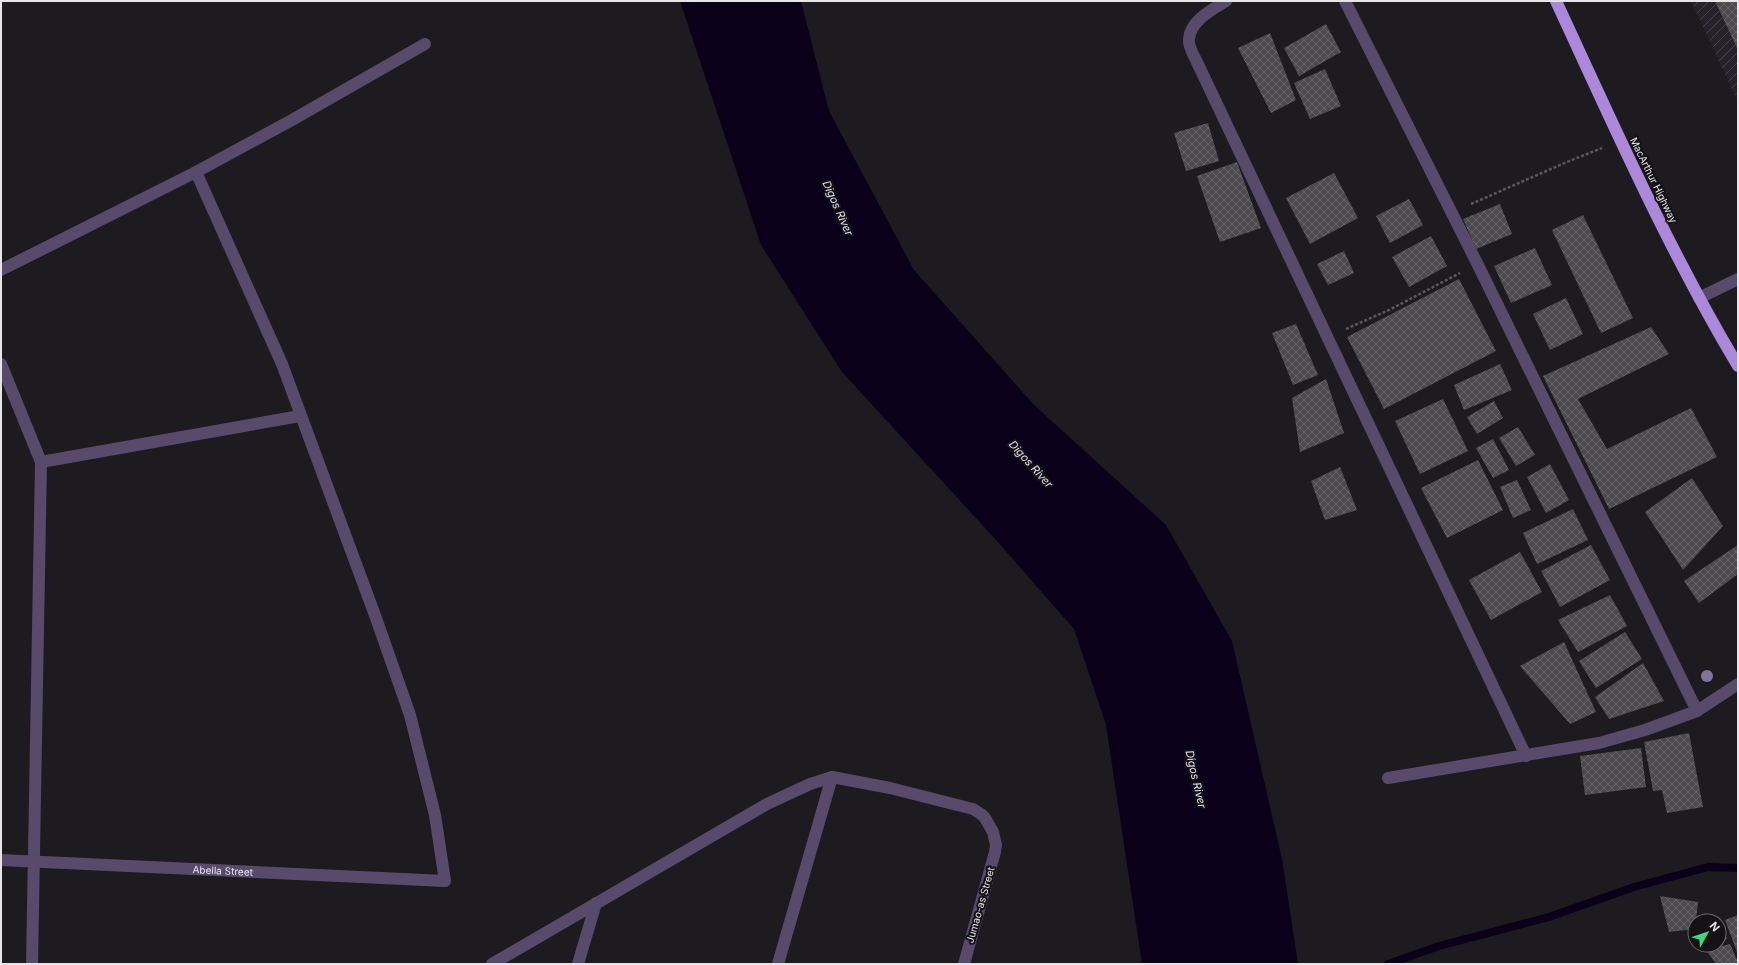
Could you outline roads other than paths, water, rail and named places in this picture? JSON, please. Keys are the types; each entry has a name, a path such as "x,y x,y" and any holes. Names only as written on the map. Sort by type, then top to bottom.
{"highway":[{"name":"MacArthur Highway","path":"1556,1 1622,141 1699,298 1738,366"}],"street":[{"path":"1226,1 1212,9 1195,25 1191,31 1189,39 1190,45 1526,756"},
{"path":"1345,1 1477,263 1697,711"},
{"path":"1,270 196,172 292,120 425,44"},
{"path":"41,462 300,416 282,364 196,172"},
{"path":"1699,298 1738,279"},
{"path":"1,364 41,462 32,964"},
{"name":"Abella Street","path":"1,860 34,860 445,881 435,815 410,715 376,618 300,416"},
{"path":"1388,778 1599,743 1645,730 1697,711 1738,684"},
{"path":"492,964 767,804 810,784 832,777"},
{"path":"778,964 832,777"},
{"name":"Jumao-as Street","path":"832,777 890,788 973,809 985,818 993,832 996,845 964,964"},
{"path":"578,964 596,903"}],"water":[{"name":"Digos River","path":"680,1 801,1 829,111 914,270 1033,404 1166,525 1232,641 1282,859 1298,964 1142,964 1106,725 1074,629 997,541 842,372 761,245"}],"waterway":[{"path":"1388,964 1439,946 1549,917 1634,887 1708,867 1738,868"}]}
